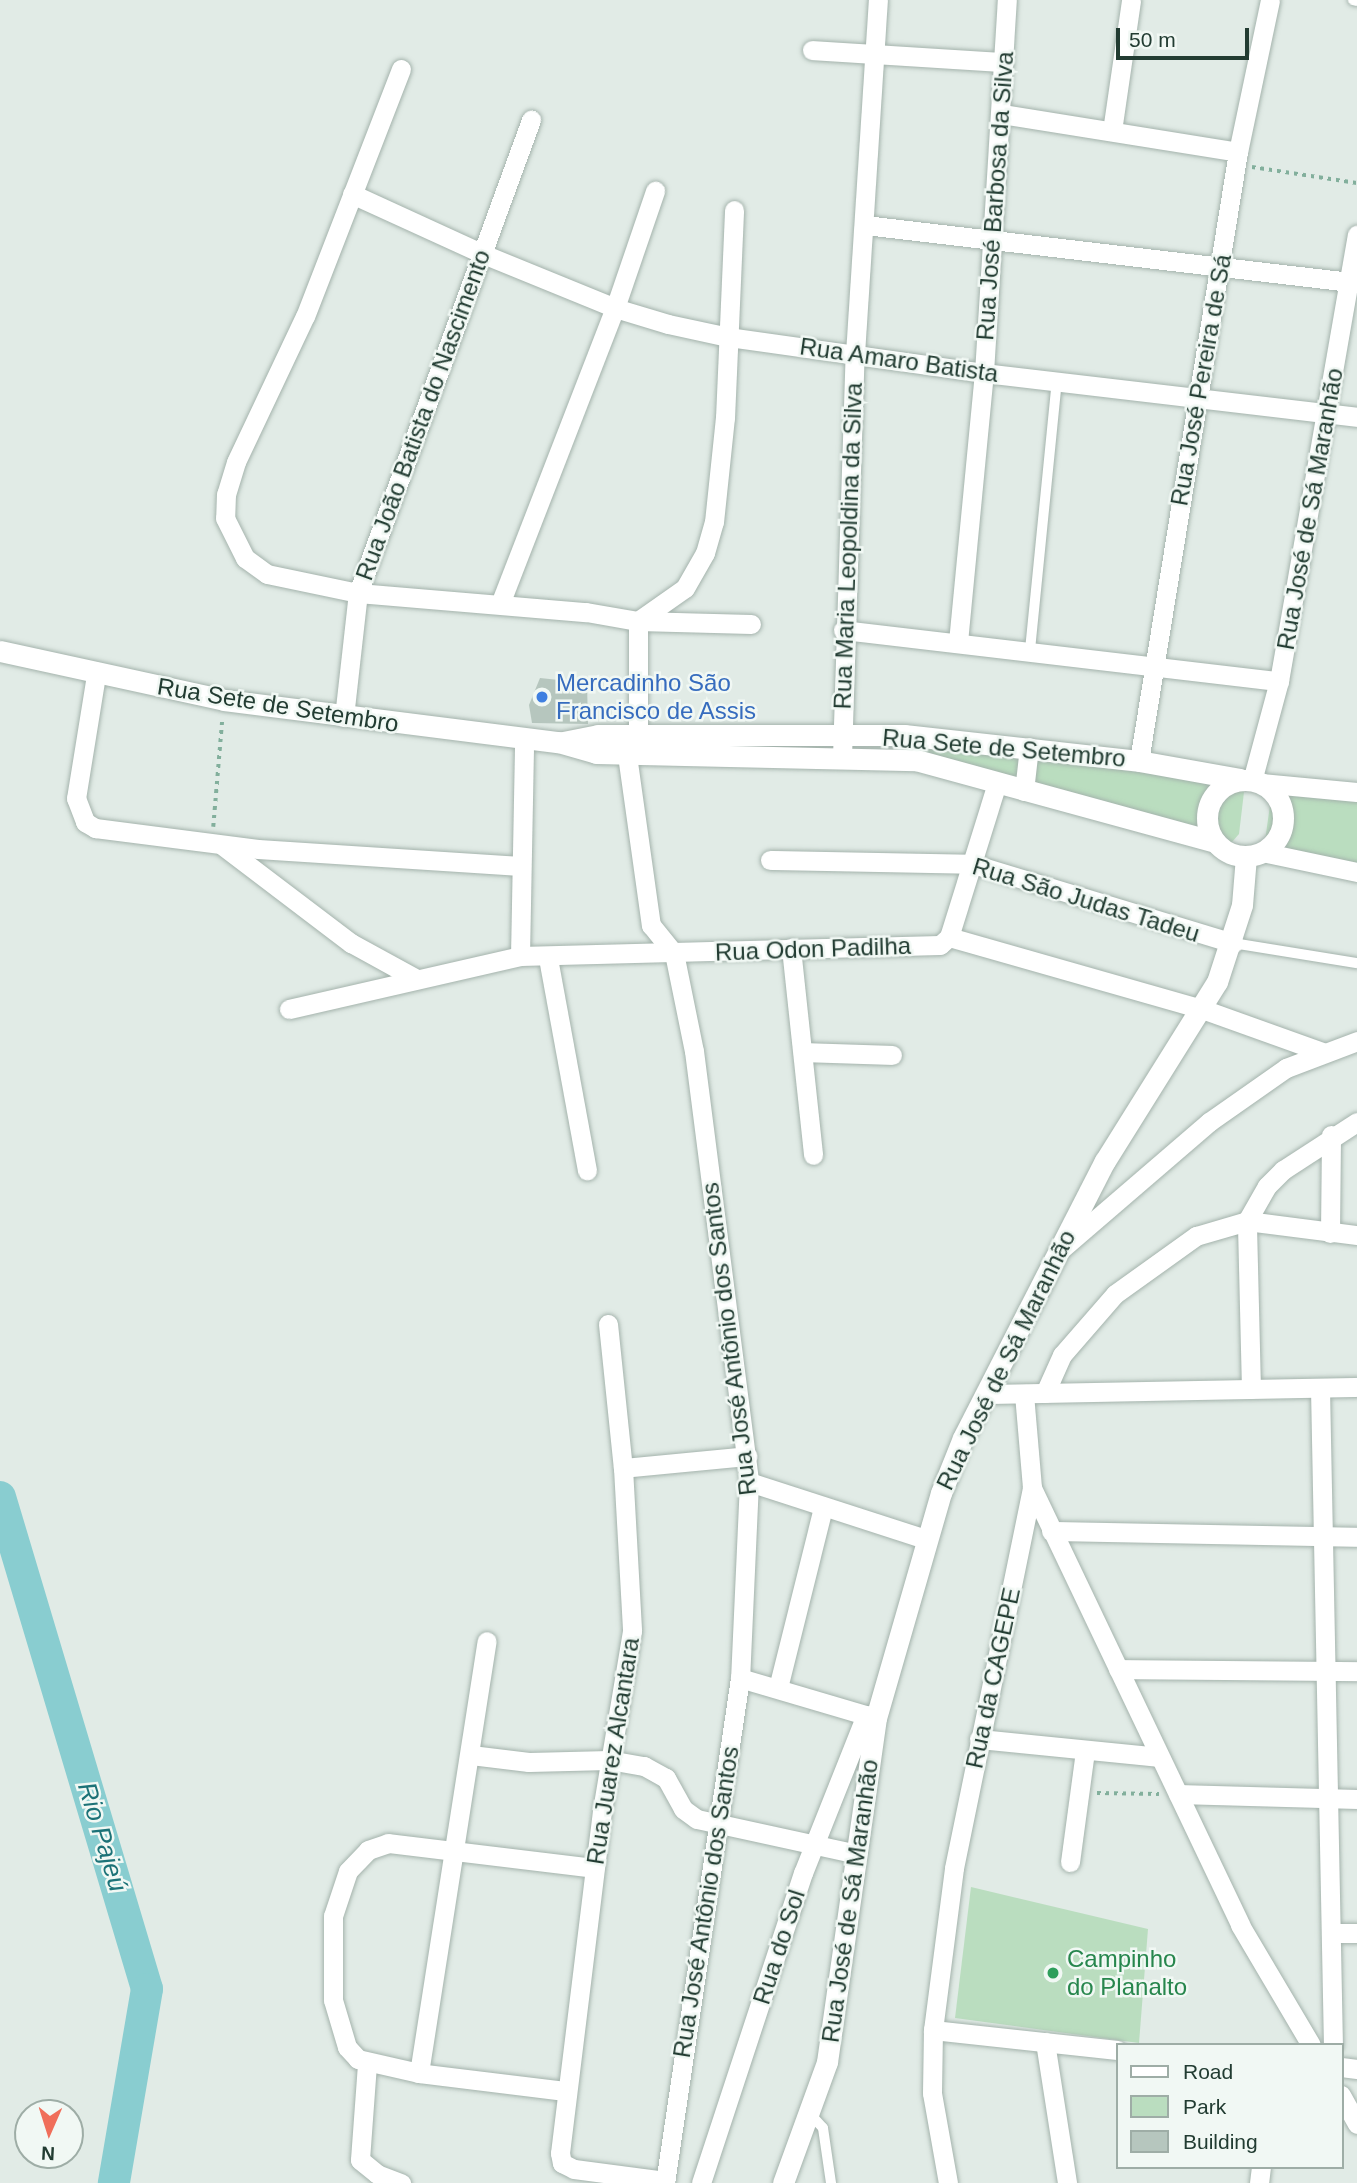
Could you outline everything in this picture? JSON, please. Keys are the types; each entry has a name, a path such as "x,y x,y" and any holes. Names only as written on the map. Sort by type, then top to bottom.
{"street":[{"name":"Rua Maria Leopoldina da Silva","path":"843,747 843,630 855,354 878,0"},
{"name":"Rua José Barbosa da Silva","path":"958,642 994,242 1007,0"},
{"path":"1112,131 1131,0"},
{"name":"Rua José Pereira de Sá","path":"1139,761 1152,664 1221,268 1237,158 1270,0"},
{"path":"812,50 1004,62"},
{"path":"401,69 300,328 236,462 226,494 225,518 252,566 292,581 358,593 500,604 638,621 751,624"},
{"path":"1002,114 1112,131 1237,158"},
{"name":"Rua João Batista do Nascimento","path":"344,717 358,593 531,120"},
{"path":"500,604 615,309 656,191"},
{"name":"Rua Amaro Batista","path":"352,194 483,254 615,309 728,337 984,373 1357,417"},
{"path":"638,621 685,588 705,553 718,497 734,210"},
{"path":"865,225 1353,282"},
{"name":"Rua José de Sá Maranhão","path":"1251,781 1279,681 1353,282 1357,235"},
{"path":"638,621 638,735"},
{"path":"843,630 1152,664 1279,681"},
{"name":"Rua Sete de Setembro","path":"0,651 96,675 224,700 558,743 596,753 627,755 843,747 904,735 1139,761 1251,781"},
{"path":"96,675 76,798 85,822 114,832 217,845 520,866"},
{"name":"Rua Sete de Setembro","path":"558,743 598,735 638,735 843,747 997,783 1215,842"},
{"path":"903,759 904,735"},
{"path":"520,956 524,740"},
{"path":"1024,790 1029,747"},
{"name":"Rua José Antônio dos Santos","path":"627,755 651,925 674,953 694,1051 749,1482 740,1678 665,2182"},
{"path":"1357,792 1251,781 1215,794 1207,810 1208,827 1215,842 1229,852 1357,872"},
{"path":"1251,781 1275,793 1282,808 1282,825 1275,841 1254,854"},
{"path":"997,783 974,864 949,937 1202,1009 1322,1052"},
{"path":"217,845 351,943 415,978"},
{"name":"Rua José de Sá Maranhão","path":"783,2183 827,2062 857,1854 871,1716 926,1539 963,1438 1105,1161 1202,1009 1233,943 1254,854"},
{"name":"Rua São Judas Tadeu","path":"770,860 974,864 1233,943"},
{"name":"Rua Odon Padilha","path":"289,1009 520,956 548,958 940,945 949,937"},
{"path":"791,948 813,1155"},
{"path":"548,958 587,1170"},
{"path":"1058,1252 1209,1122 1286,1068 1322,1052 1357,1041"},
{"path":"803,1052 892,1055"},
{"path":"1251,1389 1247,1221 1267,1186 1331,1135 1357,1122"},
{"path":"1330,1233 1331,1135"},
{"path":"1045,1393 1062,1355 1081,1330 1141,1271 1196,1237 1247,1221 1357,1236"},
{"name":"Rua Juarez Alcantara","path":"608,1324 623,1468 632,1631 609,1760 594,1868 565,2091 561,2159 574,2169 665,2182"},
{"path":"986,1394 1357,1387"},
{"path":"1320,1388 1323,1672 1333,2043"},
{"path":"1024,1394 1032,1488 1240,1925 1310,2043"},
{"path":"623,1468 747,1456"},
{"path":"749,1482 926,1539"},
{"name":"Rua da CAGEPE","path":"948,2183 932,2093 933,2030 954,1868 1032,1488"},
{"path":"778,1688 823,1507"},
{"path":"1051,1531 1357,1537"},
{"path":"419,2073 487,1641"},
{"path":"1118,1669 1357,1671"},
{"path":"740,1678 871,1716"},
{"name":"Rua do Sol","path":"701,2183 814,1843 871,1716"},
{"path":"979,1739 1158,1757"},
{"path":"1070,1863 1081,1793 1084,1751"},
{"path":"471,1755 529,1762 609,1760 660,1773 688,1814 857,1854"},
{"path":"1178,1794 1357,1799"},
{"path":"565,2091 367,2064 347,2047 332,2000 330,1949 340,1887 357,1860 379,1846 456,1851 594,1868"},
{"path":"1331,1933 1357,1933"},
{"path":"933,2030 1116,2050"},
{"path":"1045,2042 1067,2183"},
{"path":"367,2064 360,2160 377,2174 401,2183"},
{"path":"1343,2099 1357,2124"}],"lane":[{"path":"1030,650 1057,380"},
{"name":"Rua São Judas Tadeu","path":"1233,943 1357,963"},
{"path":"810,2114 822,2128 831,2183"}],"path":[{"path":"1237,158 1357,183"},
{"path":"217,845 224,700"},
{"path":"1081,1793 1178,1794"}],"green space":[{"path":"911,743 1238,785 1244,792 1239,834 1232,842 911,751"},
{"path":"1280,792 1357,802 1357,863 1272,848 1265,841 1271,798"},
{"name":"Campinho do Planalto","path":"971,1887 1148,1929 1139,2043 955,2018"}],"building":[{"path":"540,678 587,683 588,724 532,723 529,705"}],"waterway":[{"name":"Rio Pajeú","path":"0,1497 147,1989 114,2183"}],"place":[{"name":"Mercadinho São Francisco de Assis","path":"542,697"},
{"name":"Campinho do Planalto","path":"1053,1973"}]}
